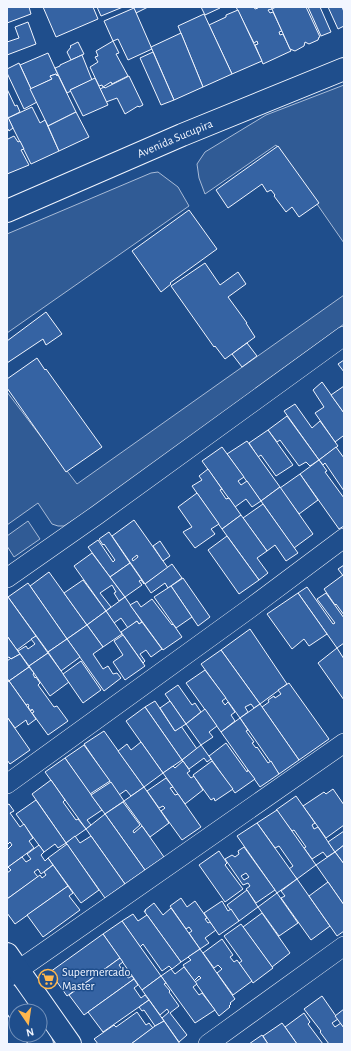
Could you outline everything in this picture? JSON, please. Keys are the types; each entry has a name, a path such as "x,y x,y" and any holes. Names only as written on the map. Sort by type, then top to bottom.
{"street":[{"name":"Avenida Sucupira","path":"7,211 182,134 344,69"},
{"path":"7,578 97,515 344,336"},
{"path":"7,784 344,538"},
{"path":"68,1043 11,967 344,742"},
{"path":"208,1044 344,946"},
{"path":"7,994 13,1003"}],"shaded area":[{"path":"344,85 344,243 276,145 205,194 199,178 197,164 205,152 266,115"},
{"path":"158,172 178,187 189,206 7,333 7,234 151,173"},
{"path":"344,295 344,324 94,507 64,526 58,526 52,524 38,503 7,525 7,392 77,484"},
{"path":"28,521 40,539 14,557 7,546 7,536"}],"building":[{"path":"7,7 29,7 31,14 7,23"},
{"path":"43,7 93,7 98,19 56,37"},
{"path":"97,7 123,7 101,16"},
{"path":"133,7 148,7 136,13"},
{"path":"201,7 219,7 220,8 205,15"},
{"path":"236,7 254,7 255,9 258,7 271,7 272,9 268,10 270,13 273,12 282,31 279,32 280,35 283,34 291,51 263,64 255,45 258,44 257,41 254,43"},
{"path":"276,7 306,7 320,37 318,40 309,44 305,42 304,46 295,51 290,49 272,9"},
{"path":"308,7 320,7 331,32 321,36"},
{"path":"328,7 342,7 344,12 344,26 338,29"},
{"path":"134,8 152,49 128,60 118,39 113,41 104,21"},
{"path":"238,10 262,61 232,74 209,25"},
{"path":"204,14 232,74 203,87 178,26"},
{"path":"28,22 36,44 7,55 7,42 19,38 15,27"},
{"path":"181,33 203,87 174,100 151,47"},
{"path":"113,41 119,53 116,54 128,76 112,84 111,82 103,87 102,85 99,86 90,67 98,62 95,57 98,56 96,51"},
{"path":"78,42 84,54 71,60 67,52 71,47 70,46"},
{"path":"153,52 174,100 161,105 140,58"},
{"path":"48,53 58,75 57,76 56,74 50,76 52,79 31,89 20,65"},
{"path":"82,55 92,80 70,90 71,91 67,93 55,68"},
{"path":"19,63 37,102 24,109 7,73 7,69"},
{"path":"56,74 57,76 58,75 76,112 48,126 30,89 52,79 50,76"},
{"path":"129,76 143,105 138,106 125,114 117,98 106,102 100,89"},
{"path":"95,78 108,105 83,116 70,90"},
{"path":"7,89 15,106 17,105 20,112 8,118 7,115"},
{"path":"32,107 40,123 45,120 59,151 31,164 8,118"},
{"path":"76,112 89,137 59,151 48,126"},
{"path":"7,115 13,128 9,131 7,129"},
{"path":"14,136 18,142 20,141 24,149 21,150 29,165 7,174 7,138 8,139"},
{"path":"278,146 319,203 299,217 292,207 286,212 271,190 267,192 262,184 228,208 216,190"},
{"path":"189,210 217,249 170,283 171,284 161,292 132,251"},
{"path":"205,263 220,285 238,272 246,284 228,297 247,323 255,337 225,359 215,346 214,347 171,286"},
{"path":"46,312 62,334 46,345 43,339 7,363 7,341"},
{"path":"247,343 257,356 242,367 232,354"},
{"path":"37,358 102,447 66,472 7,388 7,379"},
{"path":"344,360 344,372 338,364"},
{"path":"322,382 344,413 344,437 343,436 335,442 315,413 324,407 313,390"},
{"path":"344,386 344,413 331,395"},
{"path":"295,404 312,428 320,421 338,446 319,460 284,411"},
{"path":"287,416 319,460 310,466 306,462 299,466 280,440 277,442 268,430"},
{"path":"268,430 293,465 276,476 261,455 258,457 249,443"},
{"path":"247,441 280,487 261,501 227,454"},
{"path":"222,447 244,477 238,481 241,485 247,481 261,501 252,507 246,499 235,507 202,461"},
{"path":"336,447 344,458 344,491 325,463 323,465 319,460"},
{"path":"319,460 327,471 325,472 344,498 344,526 339,529 300,474"},
{"path":"208,469 222,489 220,490 226,499 229,498 241,515 222,529 192,486 202,480 199,476"},
{"path":"300,474 318,500 299,514 280,488"},
{"path":"280,487 313,534 294,548 261,501"},
{"path":"197,493 219,524 211,529 215,534 195,548 183,532 192,527 178,507"},
{"path":"263,504 298,553 286,561 275,545 267,551 243,518"},
{"path":"241,515 267,551 257,558 268,573 259,580 222,529"},
{"path":"134,520 168,568 145,584 112,536","holes":["137,555 138,557 133,561 132,559"]},
{"path":"109,532 130,563 110,577 88,547 98,540 113,562 115,560 99,539"},
{"path":"227,536 259,580 239,594 208,550"},
{"path":"160,541 170,556 163,561 153,546"},
{"path":"92,553 125,597 119,601 114,593 116,592 112,585 100,593 111,607 106,611 74,566"},
{"path":"130,563 144,584 141,580 139,581 142,585 125,597 110,577"},
{"path":"172,564 182,578 168,588 165,583 151,593 145,584"},
{"path":"344,565 344,577 338,569"},
{"path":"49,572 87,625 67,639 30,586"},
{"path":"343,575 344,577 344,615 324,589"},
{"path":"183,578 210,617 198,626 171,586"},
{"path":"83,580 106,611 87,625 64,593"},
{"path":"28,583 67,639 48,652 8,597"},
{"path":"171,586 192,617 176,628 154,597"},
{"path":"307,587 333,624 335,623 317,599 326,593 344,618 344,643 337,648 298,593"},
{"path":"298,593 327,634 309,646 304,639 292,649 267,614"},
{"path":"8,597 36,636 17,650 7,636"},
{"path":"125,597 142,622 139,624 137,621 128,628 121,618 114,623 106,611"},
{"path":"152,599 182,637 163,650 130,605 137,601 141,607"},
{"path":"106,611 122,634 103,647 87,625"},
{"path":"137,621 139,624 142,622 162,649 151,657 146,650 140,654 145,661 143,663 121,632"},
{"path":"87,625 103,647 93,654 103,669 108,666 113,674 117,673 121,678 104,691 67,639"},
{"path":"250,629 287,684 260,704 221,650"},
{"path":"123,635 145,666 125,680 113,662 123,655 114,641"},
{"path":"7,636 20,654 11,659 9,657 7,658"},
{"path":"36,636 48,653 29,666 18,651 26,646 28,649 35,644 31,639"},
{"path":"67,639 80,657 61,671 48,652"},
{"path":"337,648 344,659 344,700 318,663"},
{"path":"221,650 260,704 254,708 251,704 245,707 248,712 240,718 201,664"},
{"path":"48,653 69,682 50,696 29,666"},
{"path":"20,654 29,667 9,681 7,678 7,661"},
{"path":"81,661 101,690 83,703 63,674"},
{"path":"29,667 34,673 35,678 36,677 40,683 38,685 54,707 57,706 68,721 48,735 32,713 34,712 32,709 31,711 28,704 26,705 9,681"},
{"path":"205,670 226,698 222,701 225,705 228,702 235,712 231,715 235,721 221,732 186,683"},
{"path":"9,681 36,719 28,725 26,720 15,728 7,717 7,682"},
{"path":"289,683 329,739 299,760 262,707 269,702 268,700 281,694 278,690"},
{"path":"178,685 192,705 195,703 201,712 186,724 165,694"},
{"path":"155,701 175,731 181,726 197,749 182,760 145,707"},
{"path":"170,701 186,724 175,731 160,708"},
{"path":"260,704 299,760 279,774 240,718"},
{"path":"145,707 182,760 163,773 126,721"},
{"path":"205,709 217,726 209,732 213,737 201,745 186,724"},
{"path":"7,717 30,750 10,764 7,760"},
{"path":"240,718 248,730 246,731 254,742 252,743 256,748 257,747 268,763 271,761 279,774 260,787 221,732"},
{"path":"104,731 144,787 131,796 126,790 119,795 84,744"},
{"path":"141,742 163,773 144,787 118,751 127,744 131,750"},
{"path":"226,743 247,772 248,770 255,779 235,793 209,756"},
{"path":"84,745 110,781 90,794 65,758"},
{"path":"201,745 211,759 207,762 204,758 189,769 182,760"},
{"path":"65,758 102,810 87,820 91,825 86,829 45,772"},
{"path":"183,761 190,771 187,773 191,778 194,776 203,790 185,804 163,773 173,766 175,768"},
{"path":"212,761 233,789 215,801 214,798 211,800 193,775"},
{"path":"166,778 173,787 170,788 175,795 178,794 201,827 182,840 161,811 165,808 163,806 159,808 147,791"},
{"path":"51,780 65,800 63,802 76,820 78,819 86,829 66,843 32,794"},
{"path":"111,782 124,801 105,814 91,795"},
{"path":"144,787 169,823 150,837 124,801"},
{"path":"333,789 344,805 344,825 326,838 303,806 324,792 326,794"},
{"path":"296,796 315,823 312,825 314,829 318,827 335,852 327,857 323,852 312,859 304,848 306,847 294,830 292,831 276,810"},
{"path":"36,800 66,843 58,848 55,844 44,852 16,814"},
{"path":"123,802 140,825 133,831 134,833 142,826 164,857 145,870 105,814"},
{"path":"9,804 14,811 10,813 20,827 24,824 33,838 29,841 34,848 7,868 7,848 8,849 12,845 10,842 7,845 7,805"},
{"path":"277,810 316,865 297,879 289,869 293,866 279,846 275,848 257,823"},
{"path":"105,814 145,870 125,884 86,829"},
{"path":"257,823 297,879 277,893 237,836"},
{"path":"344,831 344,845 335,852 328,842"},
{"path":"75,836 80,843 91,836 125,884 105,898 66,843"},
{"path":"67,844 99,890 81,903 48,858"},
{"path":"39,845 44,852 41,855 45,861 48,858 53,865 41,874 38,869 34,872 38,877 7,899 7,873 11,870 8,867 22,857 26,862 31,859 27,854"},
{"path":"344,845 344,864 335,852"},
{"path":"244,847 275,890 256,903 246,889 250,886 248,883 243,885 225,859 232,855 235,857 239,854 238,851","holes":["246,873 249,877 244,880 241,876"]},
{"path":"219,851 227,863 225,865 243,889 225,902 199,865"},
{"path":"335,852 344,864 344,905 316,865"},
{"path":"53,865 68,886 15,924 7,913 7,899 40,875 42,878 46,875 44,872"},
{"path":"297,879 330,926 311,940 281,898 285,896 281,891"},
{"path":"328,882 344,905 344,931 337,936 309,896"},
{"path":"68,886 73,893 69,896 80,910 43,937 27,915"},
{"path":"247,890 258,907 239,921 227,905"},
{"path":"277,893 298,923 279,936 258,907"},
{"path":"181,898 187,907 195,901 207,918 205,919 208,923 210,922 216,930 205,938 209,943 200,949 189,933 192,931 189,927 186,929 170,906"},
{"path":"222,901 228,911 231,909 239,921 219,935 204,913"},
{"path":"154,903 163,915 171,908 200,949 181,962 144,911 146,911 145,910"},
{"path":"262,913 290,953 272,967 243,927"},
{"path":"133,914 138,921 147,915 181,962 172,969 169,966 162,971 143,944 140,947 122,921"},
{"path":"122,921 161,976 142,990 103,934"},
{"path":"241,924 273,968 253,983 239,963 242,961 224,936"},
{"path":"103,934 120,958 67,996 50,972"},
{"path":"222,939 233,955 230,957 234,962 237,960 252,981 233,995 217,973 222,969 218,965 214,968 203,953"},
{"path":"200,949 235,999 230,1003 230,1007 219,1016 195,982 201,978 199,976 194,981 183,965 191,960 188,957"},
{"path":"120,958 123,962 119,965 128,978 132,976 134,979 84,1015 69,995"},
{"path":"184,967 197,984 193,987 199,995 202,993 215,1010 195,1023 161,976 171,969 175,974"},
{"path":"161,976 166,983 164,984 179,1006 170,1013 187,1035 179,1042 162,1018 169,1012 167,1009 160,1015 142,990"},
{"path":"134,979 138,985 134,988 141,998 145,995 149,1000 103,1032 88,1012"},
{"path":"322,996 338,1019 332,1023 335,1027 341,1023 344,1028 344,1044 329,1044 304,1009"},
{"path":"149,1000 164,1021 155,1026 144,1010 142,1011 139,1007"},
{"path":"344,1009 344,1028 335,1016"},
{"path":"137,1012 146,1025 149,1023 153,1028 131,1044 98,1044 94,1039 114,1025 116,1027"},
{"path":"304,1013 310,1022 308,1024 323,1044 297,1044 285,1027"},
{"path":"164,1021 180,1044 131,1044 155,1026"},
{"path":"282,1023 297,1044 268,1044 263,1036"},
{"path":"262,1035 268,1044 249,1044"}],"place":[{"name":"Supermercado Master","path":"48,979"}]}
